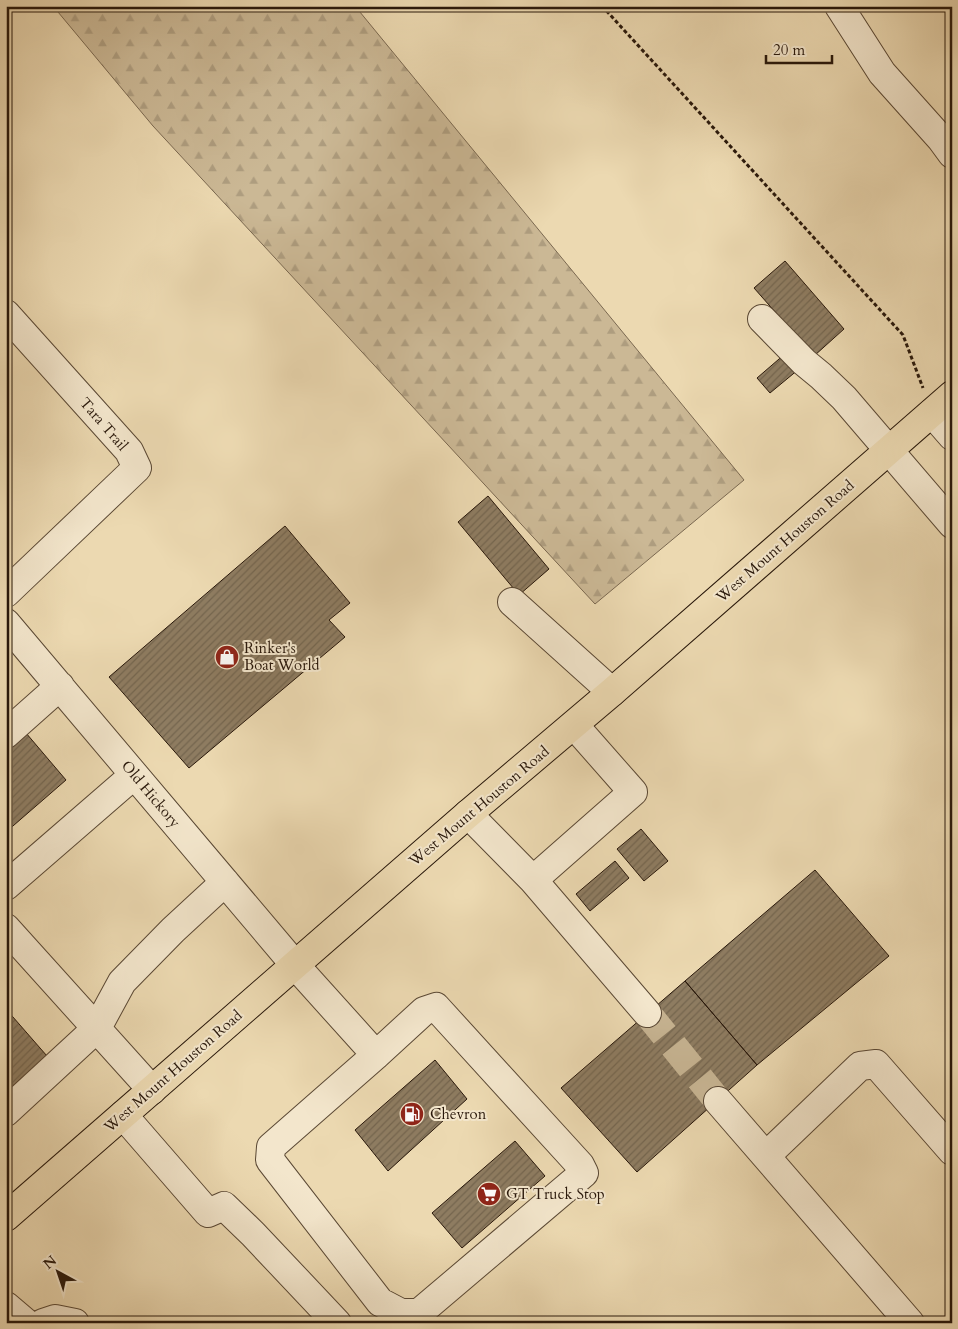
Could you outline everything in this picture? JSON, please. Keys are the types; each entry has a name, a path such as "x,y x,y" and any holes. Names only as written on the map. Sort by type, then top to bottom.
{"main road":[{"name":"West Mount Houston Road","path":"6,1217 942,404"}],"street":[{"path":"839,6 882,73 952,154"},
{"name":"Tara Trail","path":"6,314 129,451 137,468 6,592"},
{"path":"762,319 804,362 844,398 952,524"},
{"path":"942,404 952,436"},
{"path":"512,602 612,692"},
{"name":"Old Hickory","path":"6,623 295,965 376,1054"},
{"path":"6,734 60,686"},
{"path":"533,880 633,792 574,725"},
{"path":"6,886 134,774"},
{"path":"468,814 533,880 647,1013"},
{"path":"6,1112 96,1028 122,982 173,930 225,882"},
{"path":"6,928 152,1090"},
{"path":"436,1007 580,1165 584,1173 419,1314 401,1313 380,1302 270,1160 271,1148 376,1054 424,1011 436,1007"},
{"path":"766,1156 860,1066 876,1064 952,1151"},
{"path":"718,1101 910,1323"},
{"path":"123,1115 208,1213 224,1206 337,1323"},
{"path":"6,1306 26,1323"},
{"path":"43,1323 55,1319 75,1323"}],"path":[{"path":"602,6 902,335 942,404"}],"green space":[{"path":"53,6 355,6 744,480 595,604 153,126"}],"building":[{"path":"785,261 844,329 814,356 754,288"},
{"path":"786,353 799,369 770,393 757,378"},
{"path":"488,496 549,569 519,595 458,522"},
{"name":"Rinker's Boat World","path":"285,526 350,603 329,620 345,637 189,768 109,677"},
{"path":"26,733 66,780 6,832 6,750"},
{"path":"641,829 668,861 644,881 617,849"},
{"path":"615,861 629,878 590,911 576,894"},
{"path":"815,870 889,956 757,1065 685,981"},
{"path":"685,981 757,1065 637,1172 561,1088"},
{"path":"6,1009 47,1056 6,1092"},
{"name":"Chevron","path":"435,1060 467,1099 388,1171 355,1130"},
{"name":"GT Truck Stop","path":"515,1141 545,1176 462,1248 432,1213"}],"tunnel":[{"path":"647,1013 718,1101"}],"place":[{"name":"Rinker's Boat World","path":"227,657"},
{"name":"Chevron","path":"412,1114"},
{"name":"GT Truck Stop","path":"489,1194"}]}
